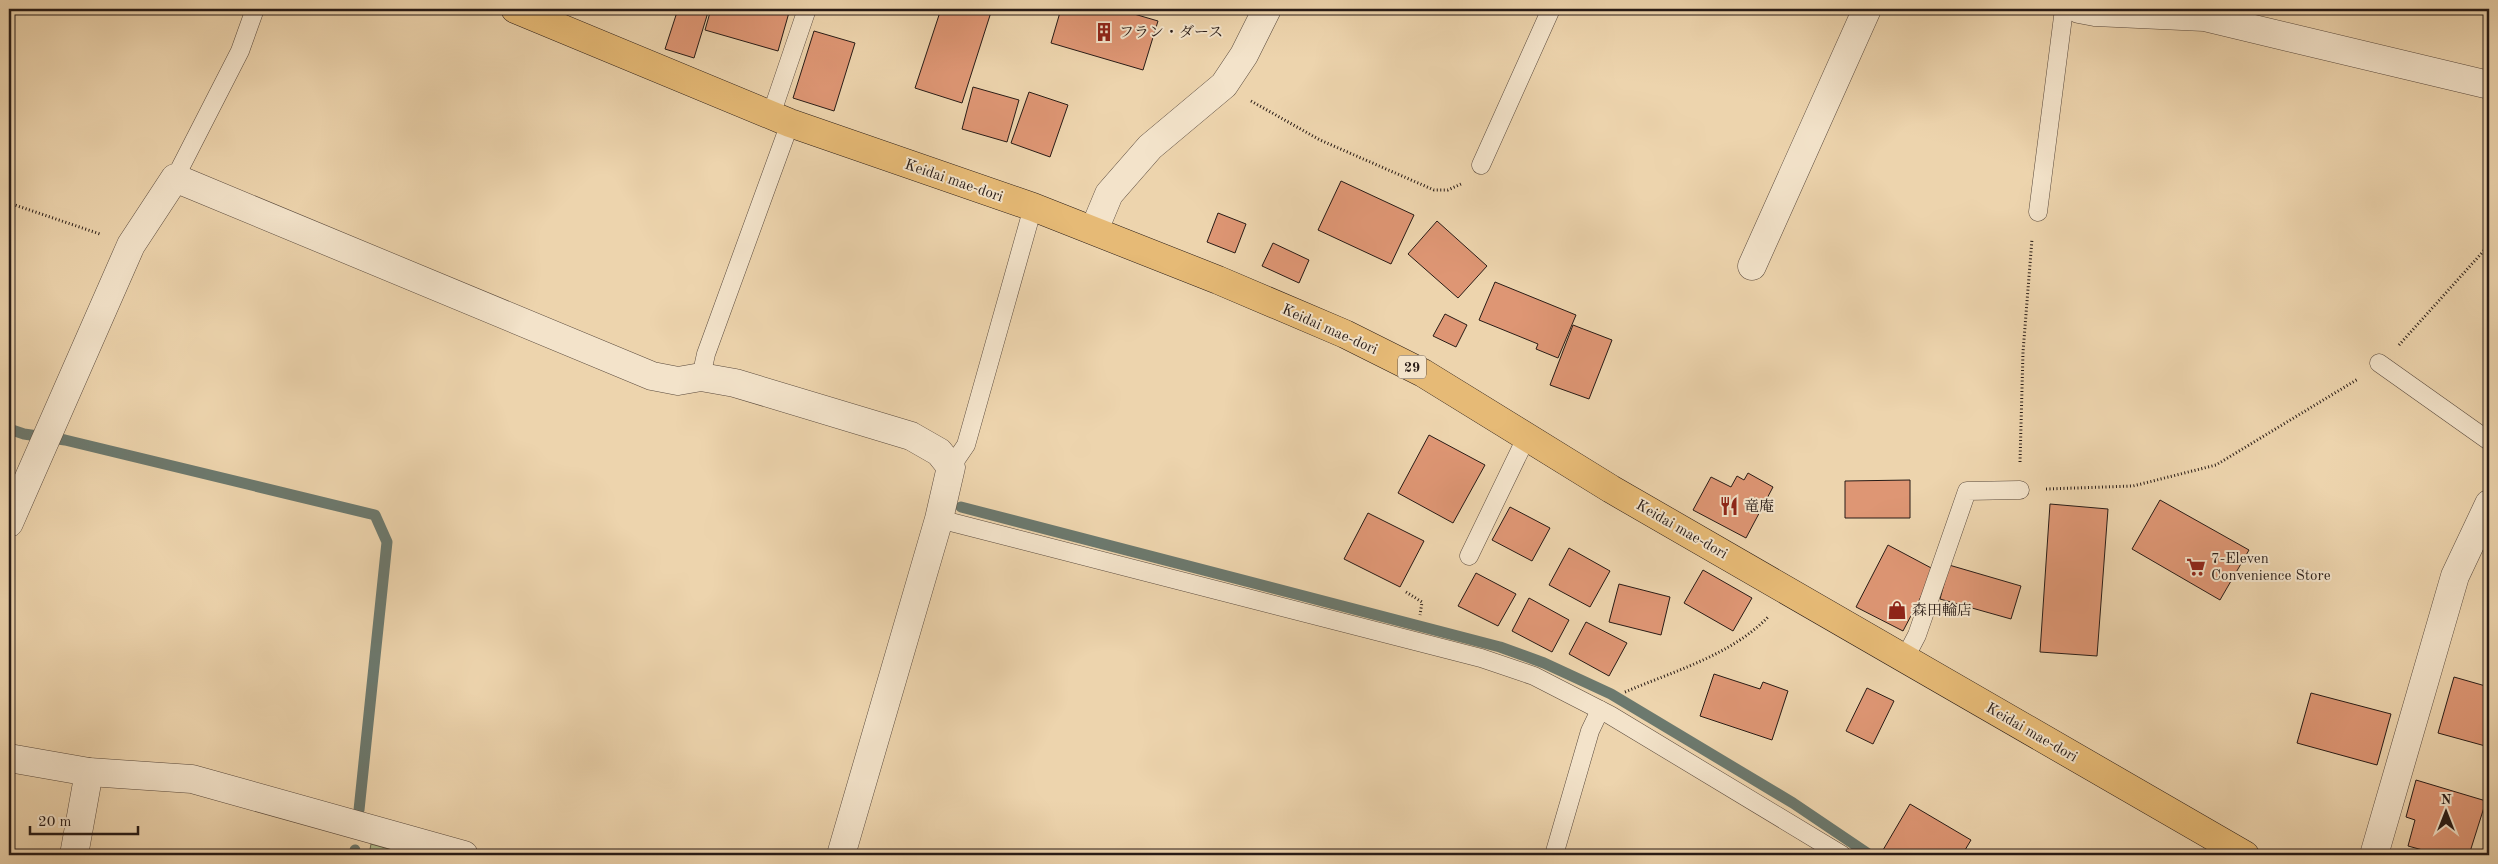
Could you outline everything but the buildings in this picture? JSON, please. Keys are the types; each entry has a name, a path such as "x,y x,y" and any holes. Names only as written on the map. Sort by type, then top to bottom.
{"main road":[{"name":"Keidai mae-dori","path":"515,9 781,119 1094,230 1345,334 1423,373 1611,489 2246,855"}],"street":[{"path":"1094,230 1110,194 1150,147 1224,85 1244,56 1267,9"},
{"path":"1752,266 1867,9"},
{"path":"2079,9 2095,12 2204,16 2489,85"},
{"path":"9,523 131,245 175,178 652,376 678,381 701,378 735,383 911,436 938,452 951,467 940,519 842,855"},
{"path":"2374,855 2455,576 2489,504"},
{"path":"9,758 89,772 192,778 464,855"},
{"path":"74,855 89,772"}],"lane":[{"path":"175,178 240,51 254,9"},
{"path":"701,378 706,354 781,119 807,9"},
{"path":"1481,165 1551,9"},
{"path":"2038,212 2064,9"},
{"path":"951,467 966,445 1033,207"},
{"path":"2379,362 2489,440"},
{"path":"1469,556 1527,436"},
{"path":"1904,658 1917,636 1967,491 2020,490"},
{"path":"940,519 1481,658 1534,676 1600,710 1842,855"},
{"path":"1554,855 1590,731 1600,710"}],"path":[{"path":"1224,85 1320,140 1434,190 1448,190 1466,182 1481,165"},
{"path":"9,203 131,245"},
{"path":"2038,212 2033,228 2023,352 2020,490 2133,486 2216,465 2363,376 2407,339 2489,245"},
{"path":"1406,592 1422,602 1420,617"},
{"path":"1625,692 1719,652 1755,631 1771,614"}],"green space":[{"path":"371,844 411,855 369,855"}],"waterway":[{"path":"9,429 24,434 65,440 375,515 387,542 359,810"},
{"path":"961,507 1500,647 1544,663 1611,694 1793,803 1870,855"},
{"path":"354,855 355,850"}],"place":[{"name":"フラン・ダース","path":"1104,32"},
{"name":"竜庵","path":"1729,506"},
{"name":"7-Eleven Convenience Store","path":"2196,567"},
{"name":"森田輪店","path":"1897,610"}]}
